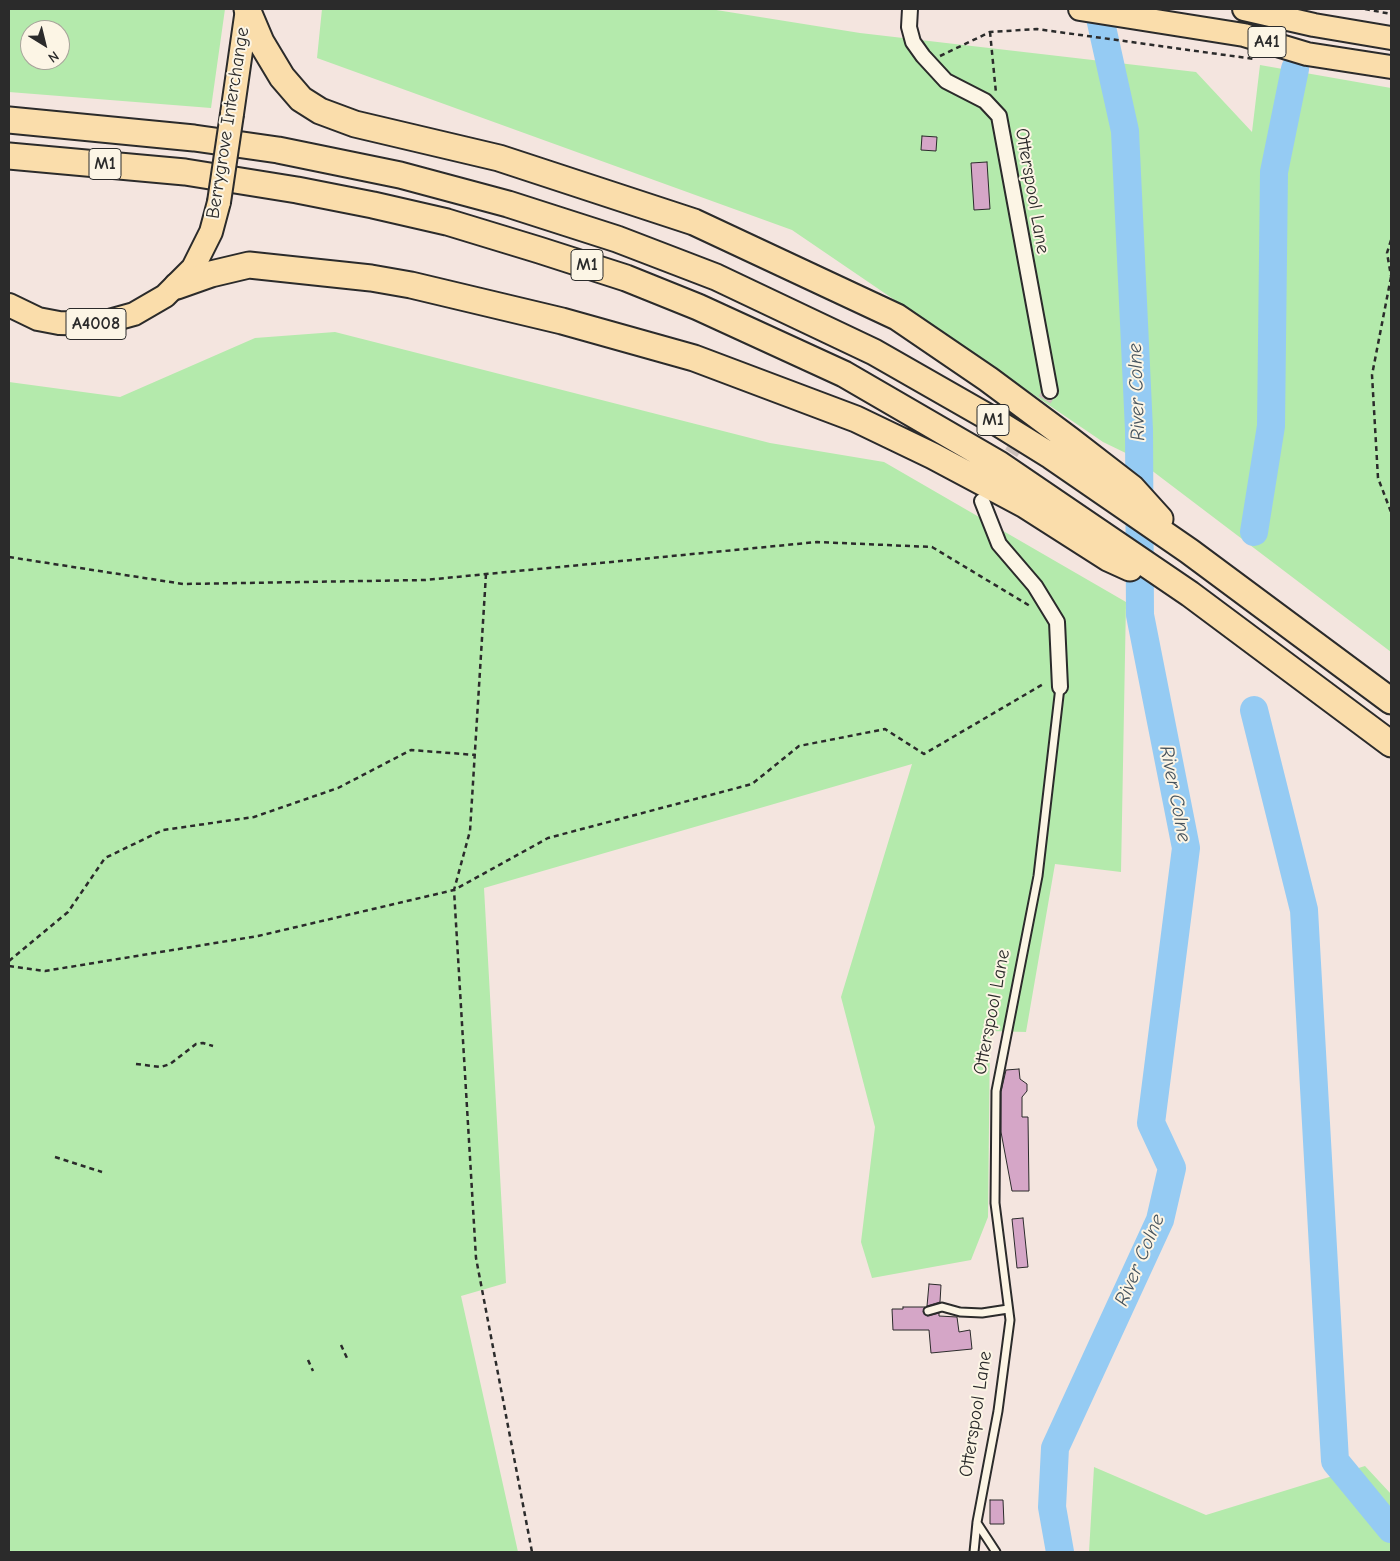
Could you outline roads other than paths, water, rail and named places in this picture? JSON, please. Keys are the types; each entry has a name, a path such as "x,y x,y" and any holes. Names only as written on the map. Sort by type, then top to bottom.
{"highway":[{"name":"Berrygrove Interchange","path":"9,304 38,319 59,324 98,324 148,308 177,286 193,268 203,249 219,202 247,9"},
{"name":"M1","path":"247,9 261,42 282,77 301,98 320,111 355,124 499,158 694,222 897,317 1015,398 1132,488 1189,551"},
{"name":"A41","path":"1081,9 1244,34 1307,54 1391,66"},
{"name":"A41","path":"1244,9 1314,25 1391,38"},
{"name":"M1","path":"9,120 148,132 278,150 400,175 508,204 617,239 716,277 794,312 874,352 993,420 1108,494 1189,551 1391,701"},
{"name":"M1","path":"9,156 185,172 307,192 447,222 626,278 772,339 844,374 999,464 1107,547"},
{"name":"M1","path":"177,286 211,274 249,265 371,278 412,285 562,321 694,358 856,419 933,456 1107,547 1190,594 1391,744"}],"street":[{"name":"Otterspool Lane","path":"910,9 909,27 913,42 929,62 946,80 985,101 999,116 1050,391"},
{"name":"Otterspool Lane","path":"982,501 999,544 1035,586 1056,622 1059,681"}],"lane":[{"name":"Otterspool Lane","path":"974,1552 977,1522 998,1411 1010,1320 995,1203 996,1091 1038,876 1059,681"},
{"path":"928,1311 942,1307 960,1312 982,1313 1008,1309"},
{"path":"977,1522 996,1552"}],"waterway":[{"name":"River Colne","path":"1060,1552 1052,1507 1055,1448 1160,1220 1172,1168 1151,1123 1186,848 1140,615 1139,430 1125,131 1098,9"},
{"path":"1254,532 1271,426 1274,172 1295,69"},
{"path":"1254,710 1304,910 1335,1461 1391,1529"}],"tunnel":[{"path":"1000,471 1050,391"}]}
